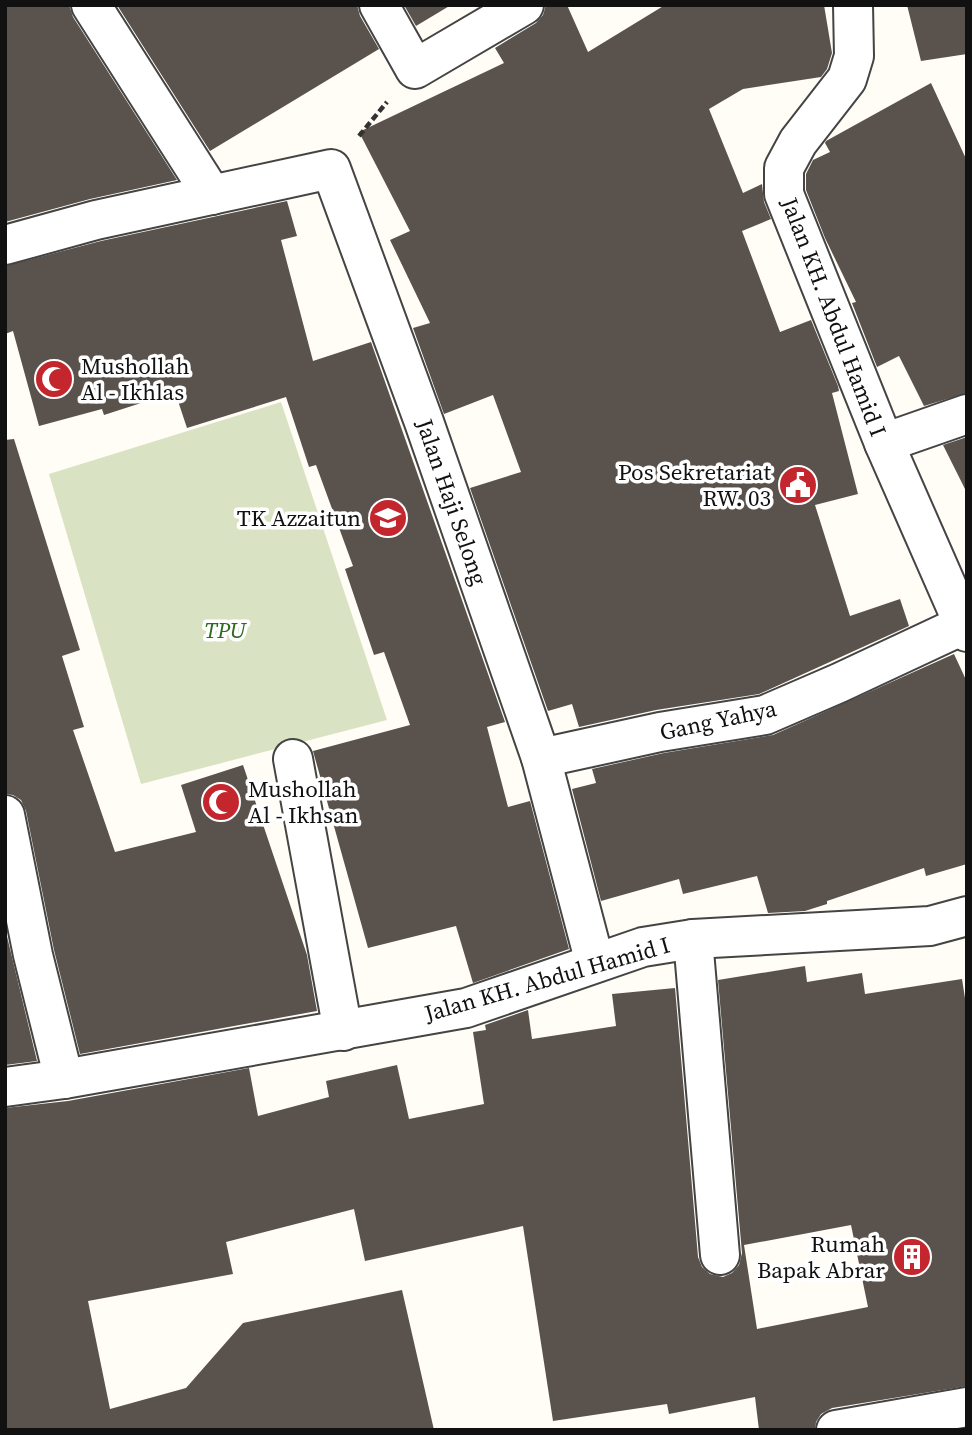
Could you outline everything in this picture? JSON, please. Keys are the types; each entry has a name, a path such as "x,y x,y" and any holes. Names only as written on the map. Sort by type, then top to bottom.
{"street":[{"path":"91,5 212,195"},
{"path":"379,5 415,69 524,5"},
{"name":"Jalan KH. Abdul Hamid I","path":"853,5 854,56 847,79 797,142 784,168 784,194 884,443 965,629"},
{"path":"5,245 96,220 331,169"},
{"name":"Jalan Haji Selong","path":"331,169 424,422 541,758 595,964"},
{"path":"884,443 967,414"},
{"name":"Gang Yahya","path":"541,758 660,732 765,715 965,629"},
{"path":"293,759 343,1031"},
{"path":"5,815 33,955 64,1079"},
{"name":"Jalan KH. Abdul Hamid I","path":"5,1087 466,1008 643,947 693,939 930,926 967,915"},
{"path":"693,939 720,1255"},
{"path":"836,1430 967,1407"}],"path":[{"path":"331,169 415,69"}],"green space":[{"name":"TPU","path":"281,402 387,720 141,784 49,474"}],"building":[{"path":"5,5 69,5 73,17 177,180 90,199 5,222"},
{"path":"117,5 357,5 360,16 379,49 210,151"},
{"path":"404,5 451,5 416,26"},
{"path":"546,5 567,5 588,52 665,5 824,5 832,53 827,69 821,77 743,89 709,109 743,193 762,184 764,202 771,219 742,231 780,332 811,320 838,386 839,391 832,393 858,494 815,505 850,616 900,599 909,626 759,694 656,710 579,727 572,704 548,711 470,488 521,472 493,395 444,414 413,328 430,323 390,240 410,231 359,132 504,63 495,48 536,23 543,15"},
{"path":"907,5 967,5 967,54 921,61"},
{"path":"931,83 967,161 967,393 924,406 899,356 877,367 852,303 856,302 825,238 806,190 806,174 813,160 830,152 826,141"},
{"path":"287,201 297,236 281,240 313,361 371,342 505,722 487,727 508,807 530,801 569,949 473,983 456,926 368,948 313,751 410,725 384,652 374,655 345,569 353,566 316,465 309,467 286,397 187,428 175,392 104,415 102,409 39,426 13,331 5,334 5,266 101,241"},
{"path":"967,437 967,493 943,445"},
{"path":"14,439 80,650 62,656 84,727 73,730 115,852 196,832 181,785 243,765 307,955 317,1011 80,1054 54,950 26,811 21,800 5,794 5,440"},
{"path":"954,654 967,682 967,864 926,876 924,868 805,911 768,913 757,876 683,894 679,879 601,901 572,789 596,783 592,769 664,753 773,735"},
{"path":"5,928 37,1061 5,1065"},
{"path":"805,966 807,982 862,973 865,994 962,979 967,1011 967,1386 832,1408 821,1414 815,1430 759,1430 755,1397 669,1414 667,1404 553,1421 523,1226 365,1261 354,1209 226,1242 233,1274 88,1301 110,1409 186,1388 243,1323 402,1290 434,1430 5,1430 5,1108 68,1101 249,1068 258,1116 329,1097 326,1081 397,1065 409,1119 484,1104 473,1032 486,1030 485,1025 528,1010 532,1039 616,1026 612,994 675,988 698,1257 702,1267 710,1274 723,1277 732,1273 739,1265 742,1253 718,980","holes":["851,1225 868,1307 757,1329 744,1245"]}],"place":[{"name":"Mushollah Al - Ikhlas","path":"54,379"},
{"name":"Pos Sekretariat RW. 03","path":"798,485"},
{"name":"TK Azzaitun","path":"388,518"},
{"name":"Mushollah Al - Ikhsan","path":"221,802"},
{"name":"Rumah Bapak Abrar","path":"912,1257"}]}
